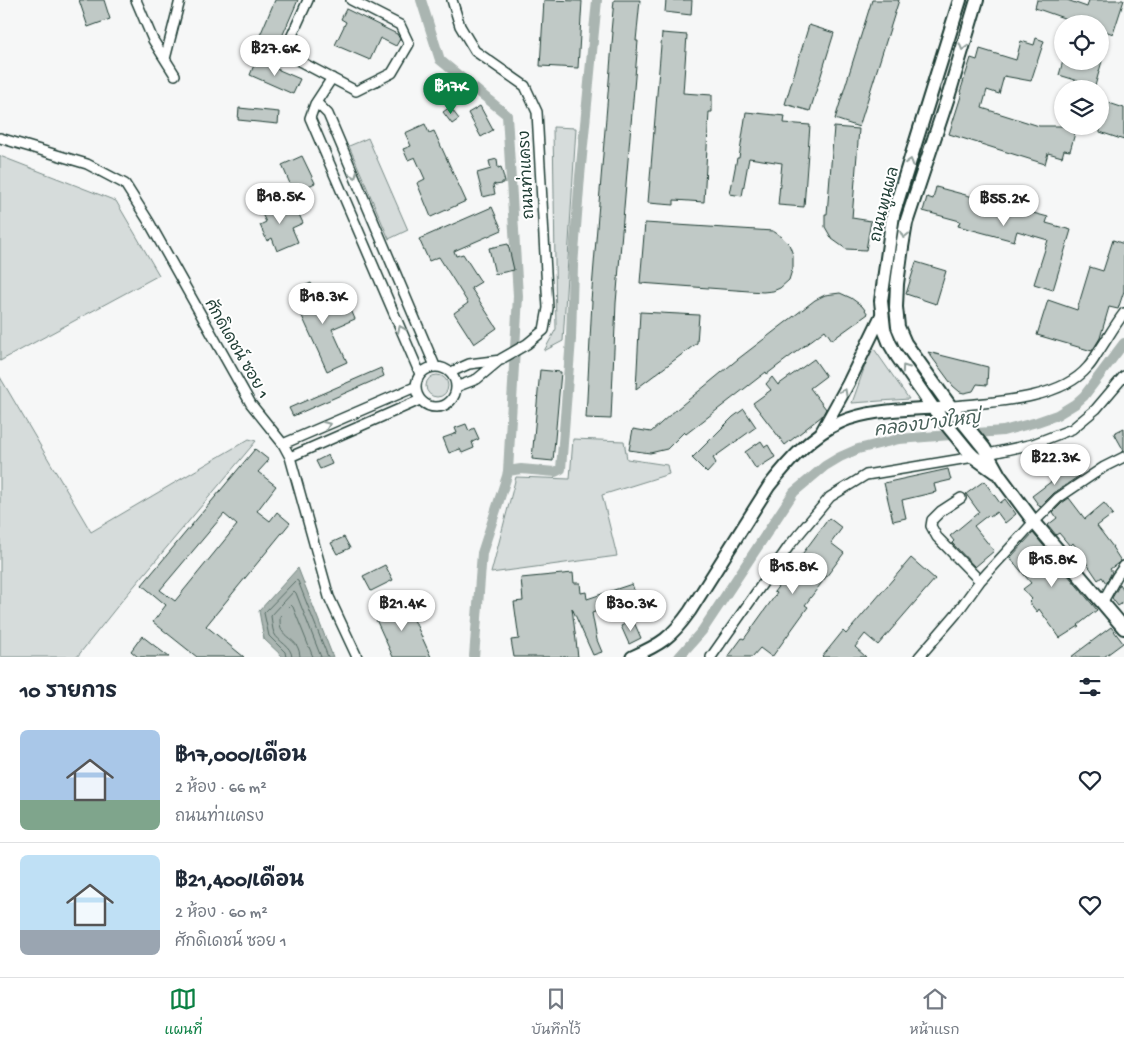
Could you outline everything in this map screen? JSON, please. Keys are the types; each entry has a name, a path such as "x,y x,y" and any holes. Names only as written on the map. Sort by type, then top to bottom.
{"main road":[{"name":"ถนนพูนผล","path":"960,0 893,215 881,300 882,314 884,328 890,344 933,408 972,454 999,474"},
{"name":"ถนนพูนผล","path":"977,0 949,94 906,223 897,284 896,306 898,328 905,343 950,406 986,451 999,474"},
{"path":"999,474 1034,522 1124,628"}],"street":[{"path":"136,0 153,40 175,74"},
{"path":"165,59 180,0"},
{"path":"308,0 284,53 356,91 392,73 409,44 400,25 350,0"},
{"name":"ถนนท่าแครง","path":"452,0 460,26 475,50 525,86 537,112 548,308 544,330 528,344 501,360 477,379 456,387"},
{"path":"332,78 315,104 310,118 420,374"},
{"path":"315,104 319,105 328,114 435,366"},
{"name":"ศักดิเดชน์ ซอย 1","path":"0,138 87,164 125,184 149,222 252,404 290,457 329,597 357,657"},
{"path":"326,155 342,148"},
{"path":"356,226 372,219"},
{"path":"386,295 402,288"},
{"path":"820,435 848,384 882,314"},
{"path":"632,657 668,638 680,625 768,486 795,455 820,435 840,422 860,416 889,411 1017,400 1064,385 1078,377 1088,367 1123,316"},
{"name":"ถนนท่าแครง","path":"451,372 470,364 501,360"},
{"path":"435,366 451,372 456,382 452,400 440,407 426,404 420,400 416,392 417,380 420,374 427,368 435,366"},
{"path":"986,451 1033,444 1072,429 1096,409 1124,376"},
{"path":"282,444 416,387"},
{"path":"290,457 420,400"},
{"path":"711,657 789,546 830,497 866,475 972,454"},
{"path":"919,657 956,614 980,581 1058,498 1104,467 1124,457"},
{"path":"961,498 941,511 932,520 931,526 937,538 980,581"},
{"path":"1102,603 1124,566"}],"shaded area":[{"path":"553,127 576,128 563,341 544,351 556,329"},
{"path":"368,138 408,230 389,239 349,146"},
{"path":"0,156 116,201 159,275 0,361"},
{"path":"872,346 909,399 852,403"},
{"path":"437,375 445,378 448,386 445,394 437,397 429,394 426,386 429,378"},
{"path":"0,377 91,532 249,439 256,441 77,657 0,657"},
{"path":"573,439 624,441 627,459 667,465 669,474 602,495 617,556 491,573 516,477 570,479"}],"water":[{"path":"298,568 333,657 283,657 264,639 259,611"}],"building":[{"path":"79,0 104,0 110,19 88,27"},
{"path":"275,0 298,0 277,48 258,40"},
{"path":"544,0 582,1 578,68 540,66"},
{"path":"614,0 640,0 616,303 611,419 586,418 591,301"},
{"path":"666,0 692,0 691,15 665,12"},
{"path":"872,0 899,0 859,127 835,119"},
{"path":"1037,0 1067,0 1087,7 1089,0 1124,0 1113,34 1109,32 1109,15 1055,15 1035,8"},
{"path":"346,9 397,34 400,39 396,46 380,38 370,60 335,45 346,22 341,19"},
{"path":"809,25 834,33 810,111 785,104"},
{"path":"662,33 687,35 683,93 712,95 712,112 709,112 704,202 674,200 674,205 648,203"},
{"path":"1036,38 1044,41 1031,81 1004,76 999,94 987,90 982,108 1039,126 1054,126 1054,135 1074,135 1070,151 1064,150 1062,157 1048,153 1045,164 949,134 971,58 977,60 980,49 1016,60 1021,41 1034,45"},
{"path":"256,60 300,79 293,94 250,75"},
{"path":"1060,70 1099,70 1097,80 1075,80 1059,75"},
{"path":"1109,103 1124,108 1124,140 1109,135"},
{"path":"480,106 493,130 481,137 468,113"},
{"path":"450,107 459,119 452,124 443,112"},
{"path":"239,108 279,112 278,124 238,120"},
{"path":"746,112 785,116 784,123 810,125 804,207 778,205 782,163 749,158 742,196 730,194 737,158 739,158"},
{"path":"425,124 429,133 434,131 466,201 431,217 417,183 425,179 415,157 408,160 403,149 411,146 405,133"},
{"path":"834,127 859,129 852,218 871,221 866,250 846,249 832,239 825,227"},
{"path":"302,156 315,183 294,193 282,165"},
{"path":"497,159 498,168 501,167 505,182 493,185 495,194 483,197 477,173 491,169 489,161"},
{"path":"936,187 1048,217 1046,223 1071,230 1053,290 1034,284 1048,240 1017,231 1014,241 958,226 960,221 923,211 927,197 933,199"},
{"path":"279,199 285,213 296,208 303,223 292,228 298,242 277,251 272,238 267,241 260,225 266,222 259,208"},
{"path":"492,207 502,230 454,251 456,256 463,254 481,282 471,288 497,328 474,344 454,313 468,303 439,257 429,261 419,239"},
{"path":"645,223 773,231 789,244 793,255 793,267 789,280 780,288 763,292 640,283"},
{"path":"1113,240 1124,244 1124,291 1118,309 1109,307 1100,338 1092,351 1037,335 1048,300 1077,310 1090,267 1103,271"},
{"path":"508,244 514,270 495,274 489,248"},
{"path":"916,262 946,271 936,304 906,294"},
{"path":"311,283 325,313 348,303 355,319 332,329 347,362 327,371 291,292"},
{"path":"840,293 862,306 868,314 832,340 825,330 767,374 766,372 686,434 684,432 667,449 650,453 629,450 633,429 651,432 738,359 815,300 825,295"},
{"path":"640,312 699,315 697,343 636,389"},
{"path":"928,352 988,367 987,385 977,384 973,391 960,392 953,386"},
{"path":"814,359 826,376 810,388 826,409 822,416 785,445 753,403 771,390 766,384 772,377 778,385"},
{"path":"381,368 384,376 293,416 289,408"},
{"path":"540,370 561,372 553,461 532,459"},
{"path":"744,409 756,427 713,458 716,463 707,473 692,458 733,417"},
{"path":"466,424 469,431 474,428 479,439 472,442 474,448 462,453 460,449 449,453 443,438 457,433 455,428"},
{"path":"1124,428 1124,451 1114,433"},
{"path":"761,441 765,447 768,445 775,457 756,469 745,452"},
{"path":"255,449 269,460 258,472 276,486 257,511 270,521 277,512 290,523 206,626 244,657 197,657 153,622 166,605 142,585","holes":["224,514 237,525 175,601 160,590"]},
{"path":"328,455 332,464 320,469 316,461"},
{"path":"1072,466 1079,476 1054,493 1040,507 1032,496"},
{"path":"948,469 951,480 934,484 936,492 902,500 906,518 893,521 884,483"},
{"path":"984,481 1000,503 1005,499 1016,514 1005,523 997,512 990,517 988,515 974,526 994,551 975,567 952,543 954,541 950,536 979,512 966,494"},
{"path":"1069,498 1085,519 1104,503 1113,514 1097,526 1121,561 1110,569 1112,572 1106,583 1102,577 1098,580 1073,543 1070,546 1059,533 1056,535 1048,525 1057,518 1053,512"},
{"path":"829,518 842,528 831,543 844,553 805,605 808,607 772,657 760,648 752,657 728,657 742,638 744,639 777,593 774,592"},
{"path":"1033,533 1097,610 1079,626 1060,638 1039,609 1037,612 1029,602 1032,599 1023,589 1031,583 1010,558"},
{"path":"344,537 350,548 337,554 331,543"},
{"path":"911,558 935,579 878,645 865,634 855,647 866,657 822,657 843,631 846,634"},
{"path":"385,565 393,580 371,591 363,576"},
{"path":"573,573 574,583 580,583 581,593 586,592 587,599 632,584 635,593 609,601 611,607 592,613 597,640 602,652 593,655 572,608 578,657 514,657 511,640 519,639 514,602 523,601 521,578"},
{"path":"1120,584 1124,590 1124,602 1118,606 1112,598"},
{"path":"405,600 431,657 393,657 374,615"},
{"path":"633,620 641,638 629,644 621,626"},
{"path":"1111,627 1123,643 1104,657 1071,657"},
{"path":"142,636 169,657 138,657 131,651"}],"waterway":[{"path":"421,0 440,60 507,115 518,296 508,471 482,553 474,657"},
{"path":"508,471 521,469 555,472 561,469 571,339 573,266 597,0"},
{"name":"คลองบางใหญ่","path":"679,657 702,631 794,492 825,466 858,449 899,439 1003,431 1057,415 1084,396 1124,343"}]}
